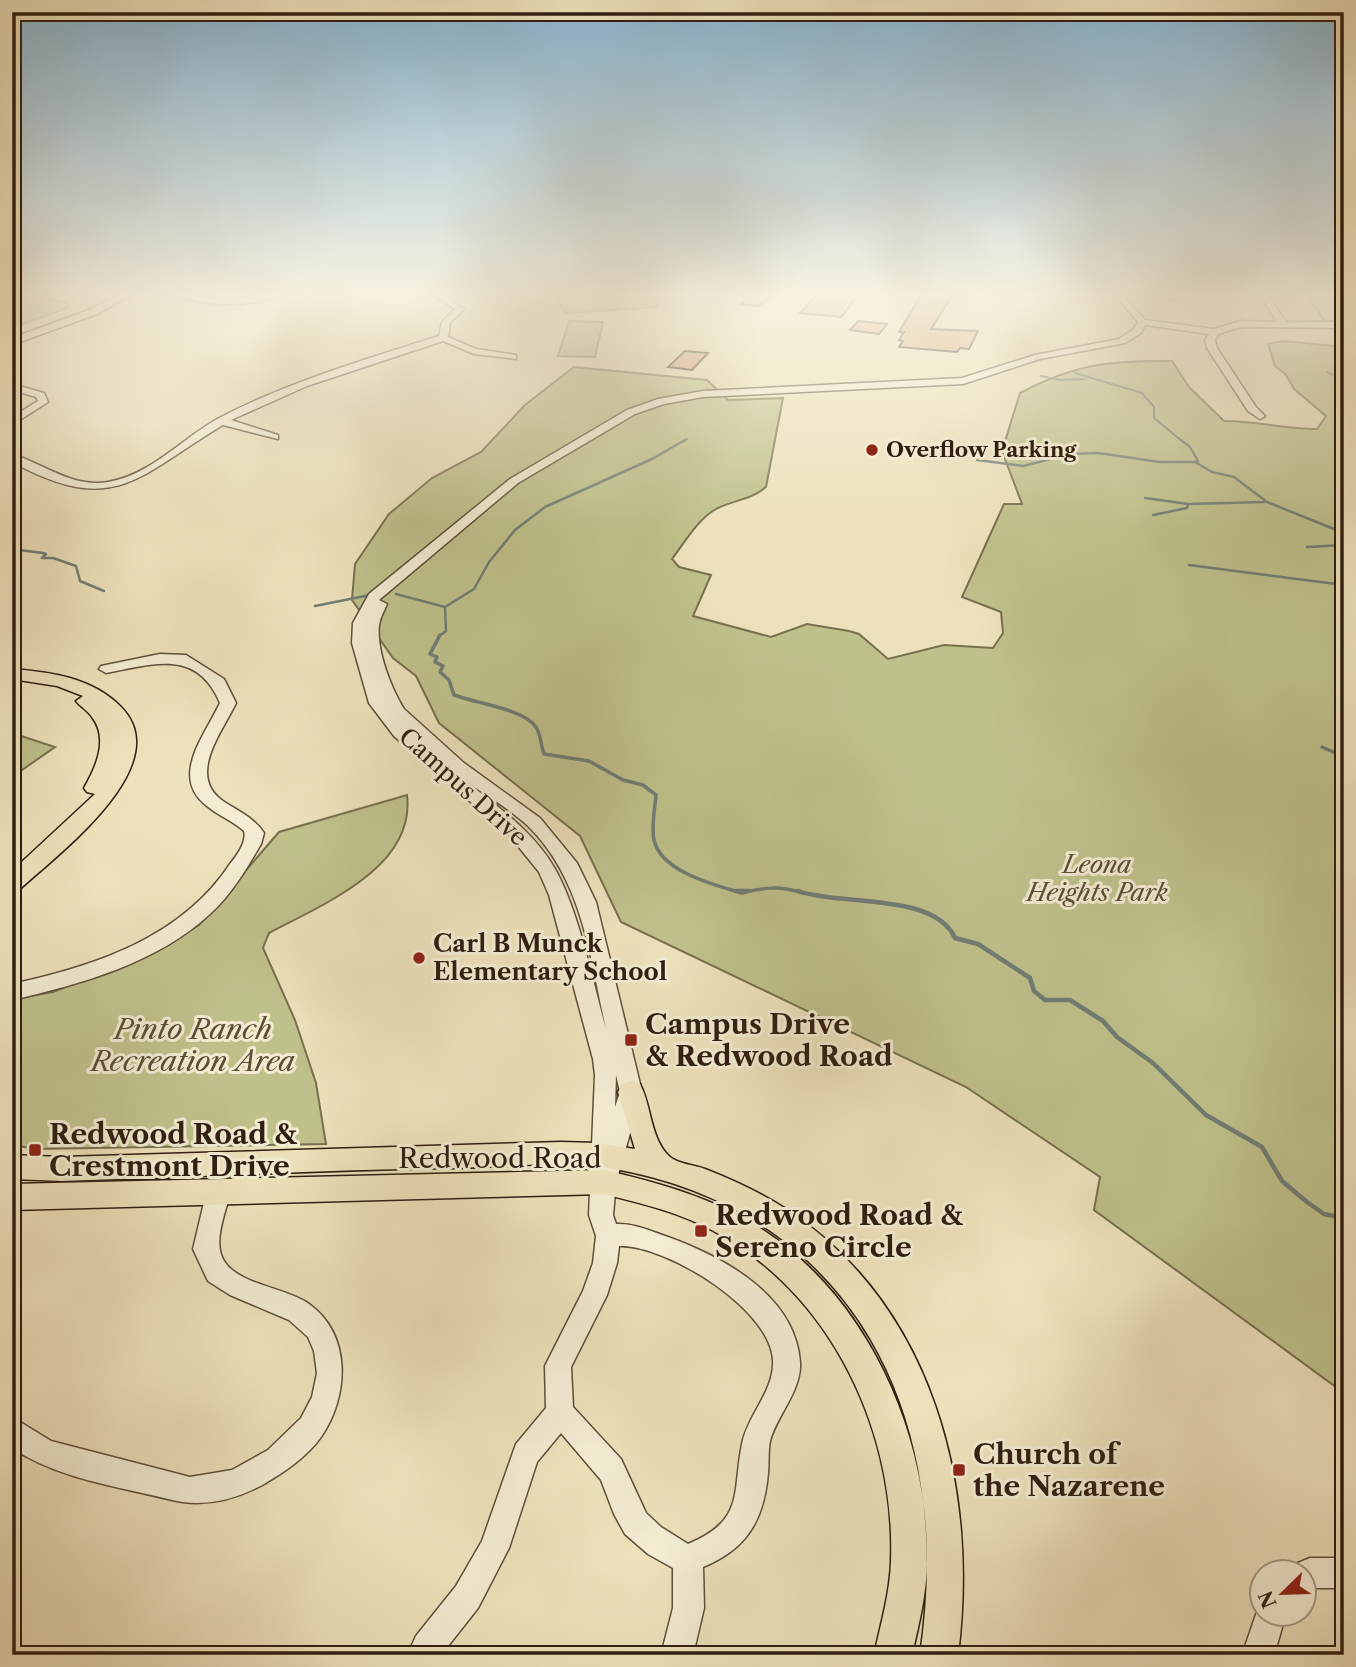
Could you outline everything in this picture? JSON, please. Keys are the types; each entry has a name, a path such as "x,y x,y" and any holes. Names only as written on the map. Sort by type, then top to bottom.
{"main road":[{"path":"12,674 62,680 86,688 107,700 119,713 128,747 117,776 96,805 12,884"},
{"path":"12,683 50,687 74,695 93,706 107,726 111,750 106,767 83,802 12,867"},
{"path":"631,1092 643,1139 662,1168"},
{"name":"Redwood Road","path":"12,1167 62,1169 405,1156 662,1168 724,1189 775,1216 812,1244 848,1279 879,1321 905,1370 925,1421 938,1475 947,1536 947,1611 939,1655"},
{"name":"Redwood Road","path":"12,1196 219,1190 604,1165 671,1198 711,1213 751,1236 789,1265 822,1299 849,1338 871,1379 889,1426 904,1482 907,1533 906,1596 893,1655"}],"street":[{"path":"12,457 82,485 109,486 139,475 222,421 343,370"},
{"path":"365,634 384,598 413,567 533,476 607,432 653,410 692,401 732,397 954,388 998,378 1017,370"},
{"path":"1226,370 1252,409 1260,416"},
{"path":"12,387 40,395 43,402 12,422"},
{"path":"222,421 274,437"},
{"name":"Campus Drive","path":"365,634 390,699 398,712 458,766 534,822 571,867 587,902 631,1092"},
{"name":"Campus Drive","path":"365,634 377,703 386,716 400,733 515,831 536,853 551,878 604,1059 607,1080 604,1165"},
{"path":"12,992 51,984 107,964 185,925 205,909 252,844 255,833 247,821 211,801 199,788 195,769 228,702 219,682 181,658 160,658 106,668"},
{"path":"608,1236 625,1235 658,1242 702,1263 736,1284 777,1328 784,1348 787,1364 765,1414 756,1444 750,1506 739,1527 716,1548 687,1559 659,1546 637,1527 625,1505 616,1479 602,1457 561,1413 558,1366 594,1295 605,1263 608,1236 601,1215 604,1165 631,1092"},
{"path":"12,1432 45,1453 190,1490 236,1484 278,1460 311,1428 325,1400 330,1373 327,1350 317,1328 298,1311 240,1287 217,1273 205,1249 219,1190"},
{"path":"427,1647 467,1597 494,1548 526,1454 561,1413"},
{"path":"677,1655 687,1621 691,1583 687,1559"},
{"path":"1318,1573 1344,1573"},
{"path":"1258,1655 1267,1628"}],"green space":[{"name":"Leona Heights Park","path":"570,370 603,370 707,380 728,400 783,398 766,487 709,514 672,559 679,567 711,575 693,616 771,637 807,624 849,631 859,634 888,659 944,645 993,648 1003,633 1001,612 962,597 1004,504 1022,504 1002,451 1020,393 1077,370 1178,370 1189,387 1224,421 1317,429 1326,416 1294,389 1280,370 1344,370 1344,1393 1094,1210 1100,1177 966,1087 621,922 580,836 439,723 416,676 393,658 352,600 355,564 389,514 432,478 481,452 525,405"},
{"path":"12,733 55,747 12,777"},
{"name":"Pinto Ranch Recreation Area","path":"407,795 406,821 397,843 381,863 361,881 338,896 269,933 263,948 295,1020 316,1083 326,1144 36,1149 12,1145 12,999 53,992 155,951 199,925 279,832"}],"waterway":[{"path":"1327,372 1344,381"},
{"path":"1075,373 1142,393 1154,407 1154,418 1183,442"},
{"path":"1041,376 1060,380 1084,379"},
{"path":"682,442 687,439"},
{"path":"445,607 474,589 489,562 515,530 545,507 652,459 685,440"},
{"path":"1181,440 1190,447 1198,461 1195,462"},
{"path":"977,460 1023,466 1071,454 1098,453 1160,462 1195,462"},
{"path":"1195,462 1212,472 1234,477 1267,502 1344,533"},
{"path":"1145,498 1188,504"},
{"path":"1188,504 1264,502"},
{"path":"1153,515 1187,508 1188,504"},
{"path":"12,537 13,542 19,544 19,550 43,553 46,554 42,558 53,558 76,566 80,581 104,591"},
{"path":"1307,547 1344,545"},
{"path":"1189,565 1344,585"},
{"path":"396,594 445,607"},
{"path":"315,606 370,595"},
{"path":"440,636 446,631 445,607"},
{"path":"440,636 430,654 437,657 435,662 443,666 440,672 449,680 454,695 510,711 530,721 538,730 544,754 589,761 623,780 643,785 656,795 654,840 667,861 678,869 690,876 742,893 772,888 803,893"},
{"path":"1322,747 1344,757"},
{"path":"736,891 749,891"},
{"path":"798,891 885,903 928,913 944,923 955,938 978,944 1030,978 1034,991 1045,1000 1070,1000 1103,1021 1117,1037 1153,1063 1206,1115 1262,1147 1282,1181 1307,1202 1324,1214 1344,1218"}],"place":[{"name":"Overflow Parking","path":"872,450"},
{"name":"Carl B Munck Elementary School","path":"419,958"},
{"name":"Campus Drive & Redwood Road","path":"631,1040"},
{"name":"Redwood Road & Crestmont Drive","path":"35,1150"},
{"name":"Redwood Road & Sereno Circle","path":"701,1231"},
{"name":"Church of the Nazarene","path":"959,1470"}]}
